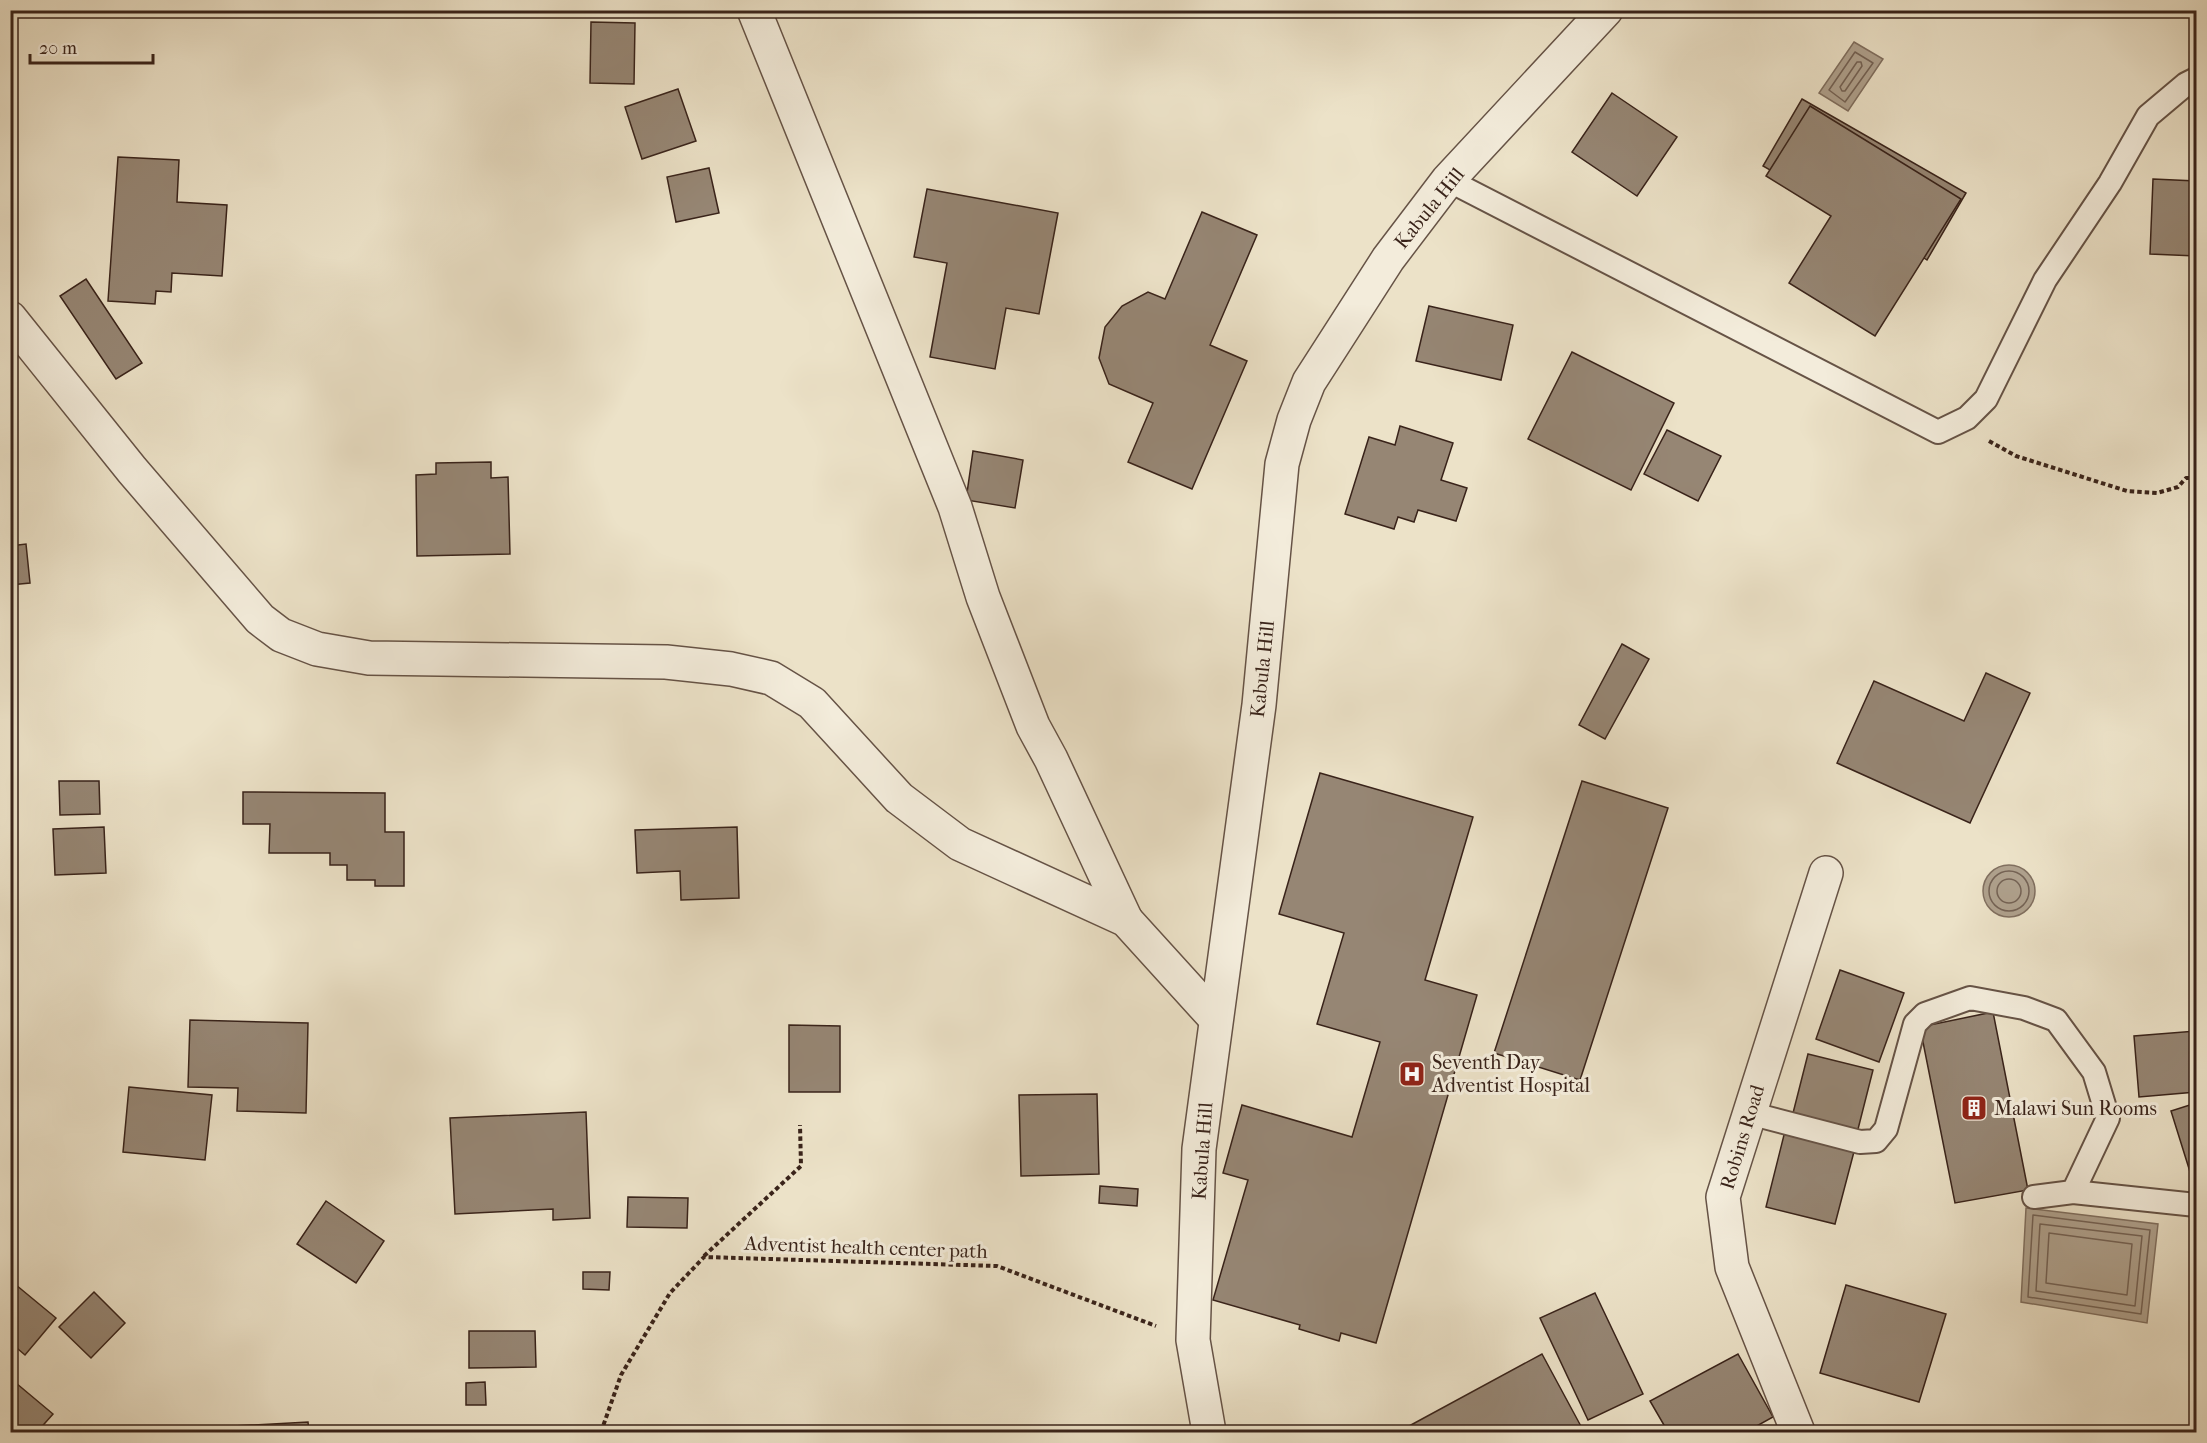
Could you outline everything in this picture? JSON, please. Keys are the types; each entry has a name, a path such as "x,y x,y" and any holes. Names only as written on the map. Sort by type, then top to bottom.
{"street":[{"path":"754,10 773,63 955,507 983,597 1033,726 1051,759 1126,920 1215,1018"},
{"name":"Kabula Hill","path":"1209,1432 1193,1340 1199,1149 1259,705 1282,464 1294,420 1309,382 1388,259 1448,180 1606,10"},
{"path":"10,318 154,496 260,619 281,635 317,649 369,658 666,662 731,669 771,678 812,703 899,798 960,844 1126,920"},
{"name":"Robins Road","path":"1798,1432 1732,1267 1723,1197 1826,873"}],"lane":[{"path":"1448,180 1938,432 1966,418 1986,399 2045,280 2110,183 2148,116 2186,84 2196,79"},
{"path":"1749,1113 1860,1142 1876,1141 1886,1130 1915,1024 1924,1014 1971,998 2024,1008 2056,1020 2094,1072 2108,1118 2073,1192"},
{"path":"2034,1197 2073,1192 2196,1205"}],"path":[{"path":"1938,432 1988,440 2016,456 2127,491 2157,494 2178,487 2186,478 2196,478"},
{"name":"Adventist health center path","path":"601,1432 621,1375 670,1293 704,1257 801,1166 800,1125"},
{"name":"Adventist health center path","path":"704,1257 997,1266 1193,1340"}],"water":[{"path":"1854,42 1883,59 1848,111 1819,93"},
{"path":"2009,865 2019,867 2027,873 2033,881 2035,891 2033,901 2027,909 2019,915 2009,917 1999,915 1991,909 1985,901 1983,891 1985,881 1991,873 1999,867"},
{"path":"2026,1208 2158,1224 2147,1323 2021,1302"}],"building":[{"path":"591,22 635,23 634,84 590,83"},
{"path":"678,89 696,141 642,159 625,107"},
{"path":"1612,93 1677,137 1637,196 1572,152"},
{"path":"1802,99 1966,193 1927,260 1921,256 1877,332 1801,289 1845,213 1763,166"},
{"path":"1810,106 1961,199 1875,336 1789,283 1831,216 1766,176"},
{"path":"118,157 179,160 177,202 227,205 222,276 172,273 171,292 156,291 155,304 108,301"},
{"path":"709,168 719,213 676,222 667,177"},
{"path":"2153,179 2196,181 2196,256 2150,254"},
{"path":"927,189 1058,213 1039,314 1006,308 995,369 930,357 947,263 914,257"},
{"path":"1202,212 1257,235 1210,345 1247,361 1192,489 1128,462 1153,403 1109,384 1099,358 1105,327 1122,306 1148,292 1165,299"},
{"path":"86,279 142,363 116,379 60,296"},
{"path":"1429,306 1513,325 1501,380 1416,361"},
{"path":"1572,352 1674,403 1631,490 1528,439"},
{"path":"1400,426 1453,443 1441,480 1467,488 1456,521 1418,510 1414,522 1398,517 1394,529 1345,514 1369,437 1395,445"},
{"path":"1667,430 1721,456 1698,501 1644,474"},
{"path":"973,451 1023,460 1015,508 966,500"},
{"path":"491,462 491,478 508,477 510,554 417,556 416,475 436,474 436,463"},
{"path":"26,544 30,583 10,585 10,546"},
{"path":"1622,644 1649,659 1605,739 1579,725"},
{"path":"1986,673 2030,693 1970,823 1837,763 1874,681 1964,721"},
{"name":"Seventh Day Adventist Hospital","path":"1320,773 1473,817 1425,980 1477,995 1376,1343 1341,1333 1339,1341 1299,1329 1300,1325 1213,1300 1248,1180 1223,1173 1242,1105 1352,1137 1380,1042 1317,1024 1344,933 1279,914"},
{"path":"59,781 99,781 100,814 60,815"},
{"path":"1582,781 1668,808 1580,1080 1494,1053"},
{"path":"243,792 385,793 385,832 404,832 404,886 375,886 375,880 347,880 347,865 330,865 330,853 269,853 270,824 243,824"},
{"path":"104,827 106,873 55,875 53,829"},
{"path":"737,827 739,898 681,900 680,871 637,873 635,830"},
{"path":"1840,970 1904,993 1879,1062 1816,1039"},
{"name":"Malawi Sun Rooms","path":"1993,1012 2028,1190 1955,1203 1920,1027"},
{"path":"190,1020 308,1023 306,1113 237,1111 238,1088 188,1087"},
{"path":"789,1025 840,1026 840,1092 789,1092"},
{"name":"Malawi Sun Rooms","path":"2196,1031 2196,1092 2139,1097 2134,1036"},
{"path":"1808,1054 1873,1070 1856,1137 1791,1121"},
{"path":"129,1087 212,1095 205,1160 123,1152"},
{"path":"1097,1094 1099,1174 1021,1176 1019,1095"},
{"name":"Malawi Sun Rooms","path":"2196,1103 2196,1173 2191,1175 2171,1111"},
{"path":"586,1112 590,1218 553,1220 553,1209 455,1214 450,1118"},
{"path":"1786,1127 1856,1144 1835,1224 1766,1207"},
{"path":"1100,1186 1138,1189 1137,1206 1099,1203"},
{"path":"628,1197 688,1198 687,1228 627,1227"},
{"path":"326,1201 384,1241 356,1283 297,1244"},
{"path":"583,1272 610,1272 609,1290 583,1289"},
{"path":"10,1280 56,1318 25,1355 18,1349 10,1358"},
{"path":"1846,1285 1946,1314 1919,1402 1820,1373"},
{"path":"94,1292 125,1323 91,1358 59,1327"},
{"path":"1595,1293 1643,1394 1588,1420 1540,1318"},
{"path":"469,1331 535,1331 536,1367 469,1368"},
{"path":"1542,1354 1583,1430 1578,1432 1398,1432"},
{"path":"1738,1354 1773,1417 1746,1432 1668,1432 1650,1401"},
{"path":"10,1378 53,1414 37,1432 10,1432"},
{"path":"485,1382 486,1405 466,1405 466,1383"},
{"path":"308,1422 309,1432 196,1432 196,1428"},
{"path":"804,1428 831,1428 831,1432 805,1432"}],"place":[{"name":"Seventh Day Adventist Hospital","path":"1412,1074"},
{"name":"Malawi Sun Rooms","path":"1974,1108"}]}
